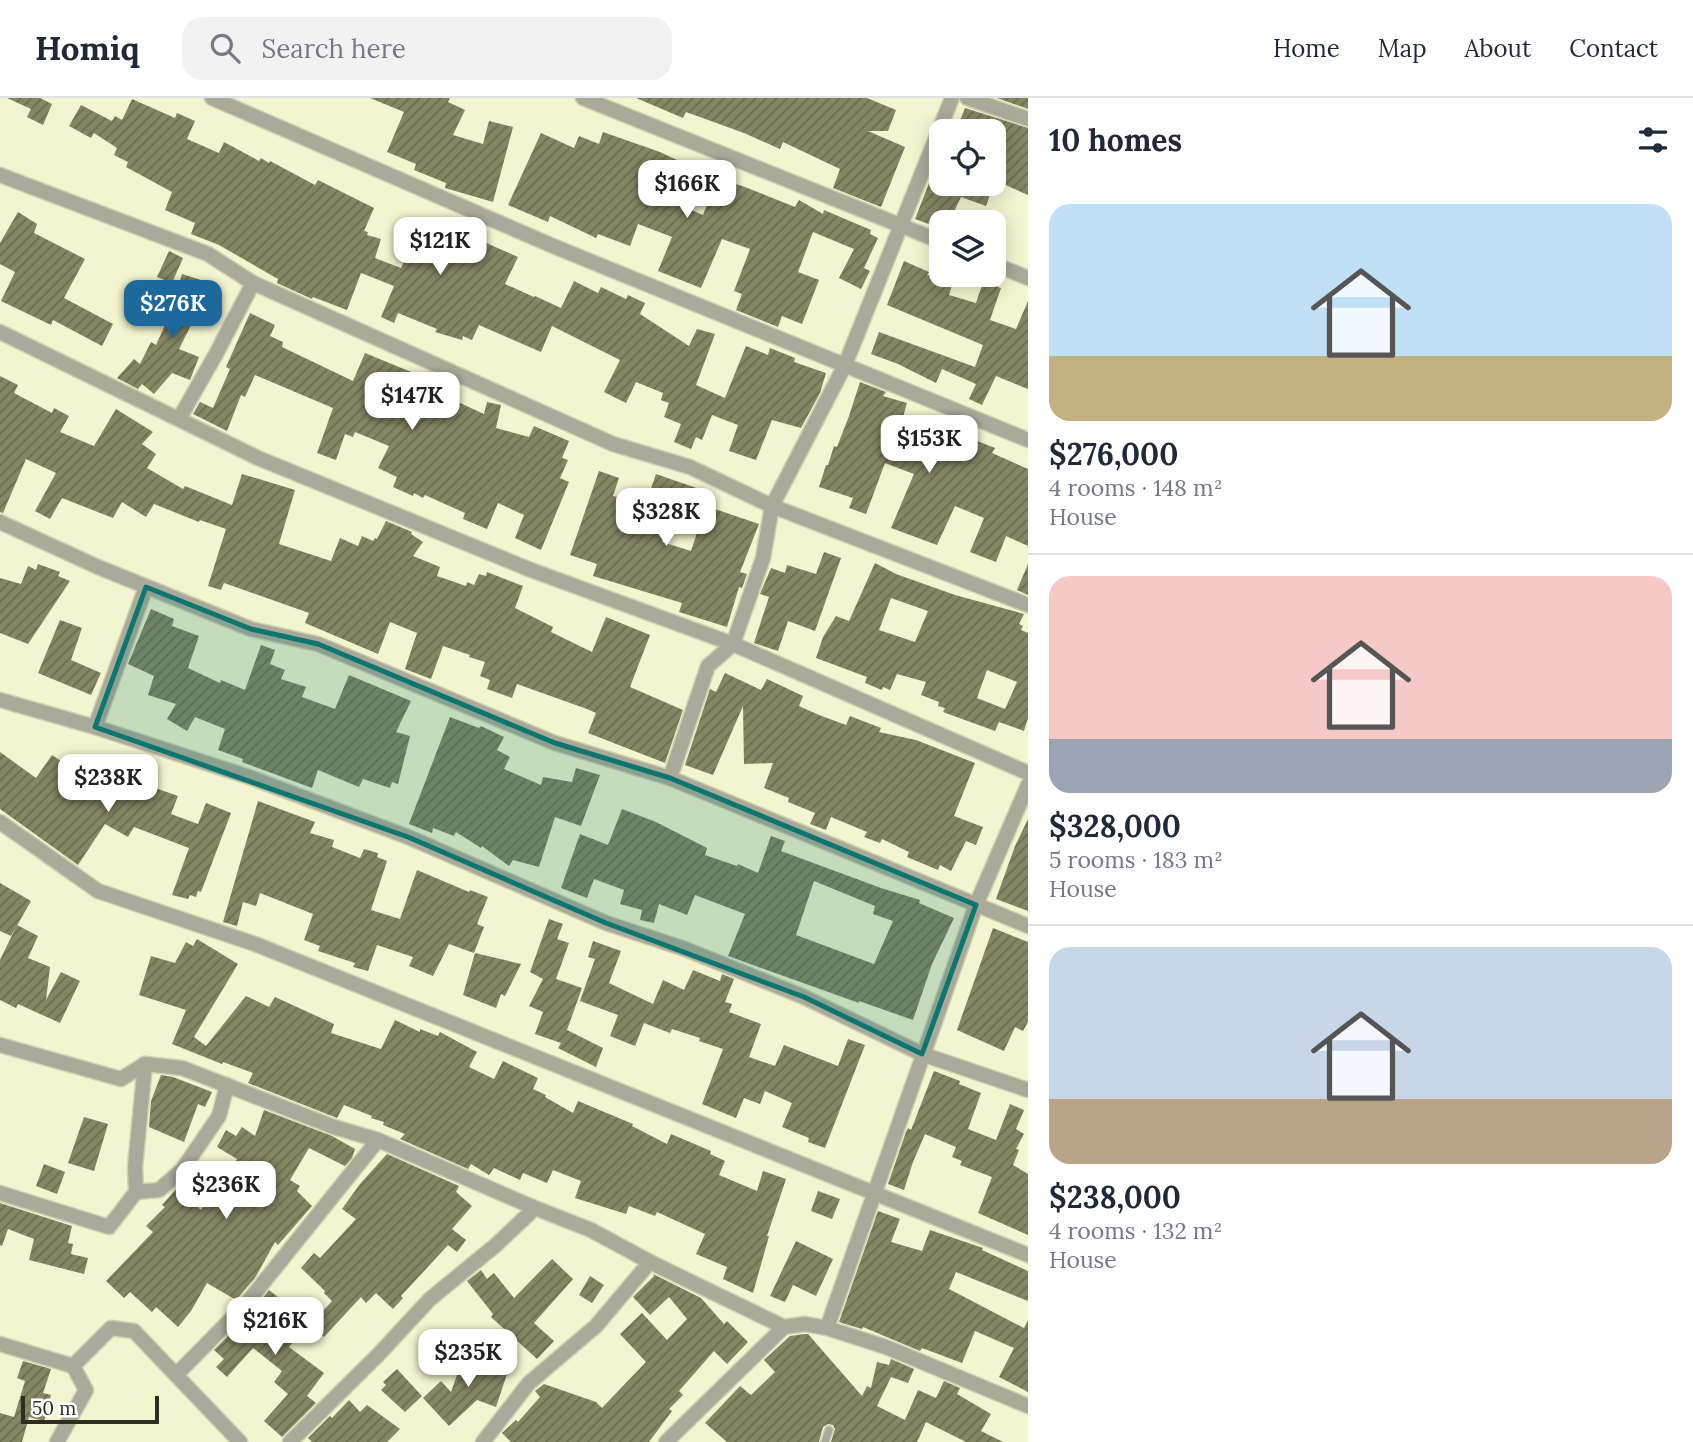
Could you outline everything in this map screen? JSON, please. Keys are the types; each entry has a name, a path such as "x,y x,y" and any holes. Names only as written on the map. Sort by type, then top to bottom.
{"street":[{"path":"212,98 553,246 1028,440"},
{"path":"583,98 929,236"},
{"path":"670,778 708,666 733,644 763,558 772,506 845,365 952,98"},
{"path":"967,98 1028,119"},
{"path":"0,175 208,254 253,283 613,444 690,467 772,506 1028,605"},
{"path":"1006,269 1028,278"},
{"path":"179,419 253,283"},
{"path":"0,332 258,458 531,570 733,644 1028,773"},
{"path":"0,522 146,587 251,629 318,644 555,743 670,778 1028,926"},
{"path":"95,727 146,587"},
{"path":"0,700 95,727 248,777 408,837 606,923 685,949 804,997 922,1054 1028,1090"},
{"path":"827,1328 976,905 1028,785"},
{"path":"0,822 98,891 255,944 1028,1255"},
{"path":"0,1045 121,1079 145,1064 182,1068 334,1127 378,1140 591,1230 784,1327 806,1324 827,1328 886,1347 1028,1406"},
{"path":"0,1193 109,1227 136,1192 135,1167 145,1064"},
{"path":"136,1192 159,1190 182,1170 219,1116 228,1086"},
{"path":"176,1375 246,1304 378,1140"},
{"path":"290,1442 430,1299 496,1245 534,1208"},
{"path":"483,1442 529,1383 596,1326 650,1262"},
{"path":"666,1442 784,1327"},
{"path":"73,1366 111,1328 134,1331 240,1442"},
{"path":"0,1344 73,1366 86,1390 57,1442"}],"lane":[{"path":"825,1442 829,1430"}],"highlighted area":[{"path":"146,587 251,629 318,644 555,743 670,778 976,905 922,1054 804,997 606,923 408,837 95,727"}],"building":[{"path":"7,98 40,98 52,104 43,125 27,117 31,109"},
{"path":"370,98 450,98 448,102 465,110 453,135 483,144 489,121 513,127 493,202 445,188 446,183 414,170 416,164 387,152 404,112"},
{"path":"636,98 867,98 896,110 888,131 868,131 905,147 881,207 833,188 840,169 783,142 780,149 686,112 683,118"},
{"path":"997,98 1028,98 1028,109"},
{"path":"132,99 175,118 177,113 195,121 187,139 219,153 224,142 259,161 261,158 269,163 270,161 315,185 318,180 374,208 364,231 368,232 367,235 381,239 375,258 401,268 410,250 414,251 421,239 429,244 439,223 449,228 451,223 475,233 473,237 518,257 505,284 534,297 561,308 574,281 598,293 601,287 626,299 628,295 645,303 640,314 689,346 697,329 715,334 696,385 725,398 746,346 768,355 770,348 795,358 794,362 826,373 820,393 801,428 772,420 756,460 729,451 738,425 712,415 702,440 696,437 691,449 674,442 681,424 664,417 669,403 661,400 663,393 636,382 626,403 604,392 620,360 552,326 541,352 479,325 472,340 463,336 462,340 435,332 437,329 398,313 394,323 381,317 394,286 361,273 347,310 313,297 312,299 277,283 278,279 219,245 191,234 195,223 165,210 172,192 126,167 128,162 114,155 117,148 94,133 91,138 69,126 81,105 112,121 115,116 122,120"},
{"path":"965,108 1000,119 961,119"},
{"path":"1006,121 1028,128 1028,195 1006,185"},
{"path":"603,132 660,152 690,166 675,203 703,215 717,179 795,207 799,200 823,214 824,210 871,230 870,234 878,238 864,268 870,271 861,289 839,278 854,249 813,232 798,272 819,280 802,324 782,316 778,327 736,310 742,294 734,291 750,249 722,239 701,288 658,271 672,237 638,224 630,246 598,234 596,238 550,216 548,222 508,205 541,133 574,148 579,136 599,144"},
{"path":"929,183 929,196 990,196 986,206 961,197 955,210 929,210 929,224 915,219"},
{"path":"18,212 37,224 34,233 85,259 64,298 113,324 102,346 53,320 51,325 1,301 15,272 0,264 0,243"},
{"path":"169,251 183,258 172,283 157,277"},
{"path":"904,261 929,272 929,287 951,287 949,295 976,303 981,287 1001,288 990,320 1016,329 1028,301 1028,389 996,376 982,405 969,399 976,384 942,369 936,383 871,354 879,332 975,367 983,345 887,305"},
{"path":"182,274 204,281 199,296 220,305 212,326 194,319 179,349 199,357 190,380 172,373 154,394 142,384 138,389 117,378 134,359 140,364 151,342 156,345 176,301 174,300"},
{"path":"250,313 275,325 270,336 283,342 282,347 353,381 365,353 450,388 445,396 484,414 487,402 501,405 496,428 529,437 534,426 569,441 562,458 568,460 560,478 569,482 541,550 515,538 524,515 498,503 487,529 463,519 465,513 425,495 423,498 414,493 413,496 393,487 397,477 378,468 389,446 355,432 353,437 345,434 336,460 317,453 333,408 255,375 245,397 241,395 227,431 193,414 200,402 213,408 230,369 226,367"},
{"path":"0,376 18,385 14,393 52,413 54,408 69,416 60,432 94,446 116,409 153,432 142,444 156,454 147,468 183,489 185,486 232,505 242,474 295,490 279,544 331,561 340,538 358,546 362,536 373,541 377,539 386,521 412,532 411,534 423,542 413,556 440,567 437,576 466,586 467,582 474,585 479,574 486,576 487,572 523,586 515,608 553,627 551,632 592,652 606,617 650,635 630,687 683,710 665,763 588,733 596,713 587,709 517,684 512,698 487,689 490,680 480,676 485,662 469,657 470,655 443,646 431,679 405,669 417,633 390,622 378,654 305,623 309,613 224,583 221,590 208,586 226,529 200,520 199,522 154,504 146,517 122,502 113,518 62,498 50,519 35,511 56,473 26,459 3,513 0,512"},
{"path":"860,382 886,392 883,396 907,403 899,431 925,444 934,424 995,448 992,453 1028,469 1028,546 1006,536 996,562 970,552 984,518 955,506 937,545 891,528 914,474 885,463 866,514 849,508 853,498 819,487 834,446 837,447"},
{"path":"599,471 619,478 613,496 618,497 617,500 644,509 656,474 708,492 702,508 677,498 662,542 691,551 706,506 759,524 740,572 747,574 742,588 739,587 727,627 679,612 682,603 593,576 597,564 570,555"},
{"path":"824,552 841,558 815,631 788,621 778,651 754,643 769,597 760,594 771,568 785,573 787,565 816,574"},
{"path":"875,563 896,574 955,595 1024,614 1019,624 1023,626 1021,630 1028,633 1028,718 1024,731 999,722 995,731 943,712 945,708 938,706 939,702 921,695 926,682 897,674 890,690 883,687 882,690 865,683 867,677 816,658 823,637 836,616 849,621","holes":["891,598 928,611 915,642 879,630","987,670 1017,682 1005,709 977,698"]},
{"path":"38,564 60,572 58,576 70,581 28,644 0,633 0,578 21,584 28,566 36,570"},
{"path":"1028,564 1028,595 1017,590"},
{"path":"151,609 174,619 172,626 199,636 188,668 220,683 221,680 245,690 261,645 275,650 270,664 285,670 281,679 306,687 302,697 335,709 349,675 411,701 396,732 410,736 398,784 392,782 390,788 363,779 359,787 318,770 312,788 242,762 243,759 218,750 225,729 195,717 187,731 167,719 176,704 148,695 154,676 128,664"},
{"path":"60,620 82,628 71,660 101,673 91,695 38,673"},
{"path":"725,673 761,690 767,679 803,696 799,706 819,715 846,725 850,716 881,728 879,732 916,740 975,763 954,816 983,827 976,845 966,841 951,871 940,865 938,870 907,857 909,852 882,839 880,843 864,837 867,832 831,817 826,830 810,824 815,813 764,788 773,763 744,764 743,706 713,775 685,765 710,689 716,692"},
{"path":"450,717 479,728 481,726 504,737 497,750 510,757 504,769 541,785 543,777 572,782 576,768 600,775 581,826 555,817 539,867 513,860 509,866 482,846 481,848 456,832 454,836 433,828 432,833 409,824"},
{"path":"0,752 36,778 52,755 103,789 118,762 147,778 144,784 178,796 171,814 198,824 206,803 231,813 201,892 198,891 196,897 190,895 188,899 172,895 189,848 134,827 128,837 105,824 78,865 0,809"},
{"path":"258,801 315,822 310,833 334,840 332,847 360,858 364,849 378,853 377,857 387,861 371,910 400,919 417,870 488,897 477,924 484,927 474,953 449,944 433,976 409,966 413,957 377,945 368,971 353,967 355,963 318,951 320,946 304,940 313,914 260,893 256,906 243,902 237,926 223,922"},
{"path":"622,809 656,822 707,848 705,855 758,873 771,836 785,841 781,851 920,900 919,903 954,918 932,964 913,1020 728,956 745,914 695,895 687,915 659,904 654,923 640,920 642,910 620,904 624,890 594,879 587,898 561,888 580,834 608,845","holes":["814,881 875,906 873,914 893,921 874,964 796,935"]},
{"path":"1028,819 1028,911 996,899"},
{"path":"0,883 31,901 11,936 0,931"},
{"path":"549,919 563,924 557,939 569,943 556,979 582,988 567,1030 603,1048 596,1067 558,1048 561,1043 535,1034 543,1012 529,1006 543,979 530,972"},
{"path":"17,925 38,936 28,958 50,967 46,1000 61,972 80,981 60,1023 18,1004 16,1008 0,1000 0,960"},
{"path":"993,928 1028,942 1028,1022 1023,1031 1015,1027 1004,1051 957,1030"},
{"path":"197,939 238,964 194,1037 206,1046 246,996 269,1007 275,997 334,1024 331,1033 381,1049 395,1020 420,1032 420,1029 438,1036 440,1032 477,1052 469,1067 494,1079 503,1061 538,1078 533,1089 573,1113 578,1101 633,1124 632,1126 667,1144 671,1134 711,1151 710,1154 725,1161 719,1175 757,1191 763,1171 786,1179 767,1236 753,1293 723,1279 727,1267 696,1254 705,1234 657,1212 655,1216 629,1206 626,1214 575,1198 581,1181 553,1170 547,1183 523,1173 520,1180 494,1168 489,1175 471,1164 468,1169 400,1139 405,1134 383,1125 384,1122 371,1118 372,1116 344,1105 337,1118 248,1083 253,1073 172,1044 186,1010 139,995 151,956 175,963 186,942 193,946"},
{"path":"593,941 621,951 609,983 653,1004 663,980 684,990 693,970 720,981 722,974 734,979 725,1002 732,1004 729,1012 761,1024 749,1057 775,1066 784,1045 838,1066 848,1039 865,1045 825,1148 782,1127 792,1103 765,1091 760,1104 744,1098 736,1118 702,1104 723,1049 699,1041 700,1038 672,1029 670,1033 644,1023 635,1046 610,1036 618,1015 580,1001 595,959 588,957"},
{"path":"475,953 521,964 505,996 501,994 496,1008 463,995"},
{"path":"934,1071 981,1093 968,1129 996,1140 1010,1104 1024,1110 1016,1129 1024,1134 1016,1149 1019,1150 1013,1165 1028,1174 1028,1235 978,1213 992,1177 960,1165 962,1161 952,1157 956,1147 925,1134 904,1190 888,1184 906,1132 908,1128 911,1130"},
{"path":"161,1075 212,1092 205,1107 198,1104 184,1142 149,1127 151,1101"},
{"path":"264,1110 332,1136 355,1149 352,1158 345,1166 309,1148 290,1180 300,1186 297,1191 312,1206 278,1245 275,1242 255,1278 236,1300 207,1283 178,1327 156,1307 152,1312 130,1292 124,1298 106,1281 153,1232 146,1226 165,1207 162,1205 177,1188 201,1210 237,1159 217,1147 226,1130 236,1136 242,1127 255,1136"},
{"path":"84,1117 108,1124 94,1171 68,1163"},
{"path":"387,1154 459,1186 456,1192 472,1206 452,1229 466,1240 457,1252 448,1245 401,1296 403,1298 393,1309 376,1293 366,1303 361,1297 324,1337 311,1324 332,1301 301,1268 314,1253 320,1258 356,1219 342,1209"},
{"path":"44,1164 65,1172 57,1194 36,1186"},
{"path":"818,1191 840,1199 832,1219 811,1211"},
{"path":"0,1203 72,1226 68,1243 73,1244 71,1254 88,1258 84,1274 29,1260 34,1239 8,1229 2,1246 0,1245"},
{"path":"878,1211 900,1219 891,1242 922,1251 930,1230 983,1248 982,1250 1028,1271 1028,1301 956,1272 949,1289 1024,1328 1028,1320 1028,1392 999,1377 1014,1348 975,1331 962,1363 922,1348 920,1351 863,1327 862,1329 839,1322"},
{"path":"796,1241 833,1259 816,1296 793,1285 785,1302 770,1296"},
{"path":"552,1259 573,1279 534,1323 554,1341 537,1359 491,1317 493,1314 467,1281 481,1270 487,1279 494,1273 514,1298"},
{"path":"653,1274 701,1298 724,1324 727,1321 748,1342 727,1364 714,1351 679,1391 683,1395 669,1409 672,1411 649,1442 511,1442 502,1433 516,1420 518,1422 540,1397 535,1391 544,1384 596,1402 602,1408 646,1362 620,1334 642,1313 667,1340 687,1319 669,1297 650,1315 633,1297"},
{"path":"590,1276 604,1285 592,1303 579,1295"},
{"path":"269,1290 309,1322 289,1347 324,1373 307,1396 316,1403 282,1437 264,1421 288,1394 274,1382 282,1371 253,1348 227,1377 216,1367 224,1359 214,1350 253,1311"},
{"path":"808,1334 862,1396 867,1386 871,1388 877,1362 889,1365 891,1359 914,1369 908,1383 891,1377 877,1406 905,1420 918,1390 936,1398 944,1381 960,1388 957,1394 991,1414 981,1431 1003,1442 966,1442 926,1422 917,1442 831,1442 835,1429 828,1424 823,1427 819,1442 727,1442 705,1423 740,1386 751,1395 775,1372 764,1360 790,1336"},
{"path":"464,1355 508,1371 496,1407 477,1400 449,1426 423,1398 441,1381 451,1392"},
{"path":"23,1361 51,1369 43,1393 51,1395 44,1421 29,1417 22,1442 0,1442 0,1413 14,1417 25,1381 17,1378"},
{"path":"397,1369 422,1396 405,1412 381,1390 386,1385 383,1382"},
{"path":"349,1400 360,1412 367,1405 400,1429 387,1442 312,1442 308,1438"}]}
